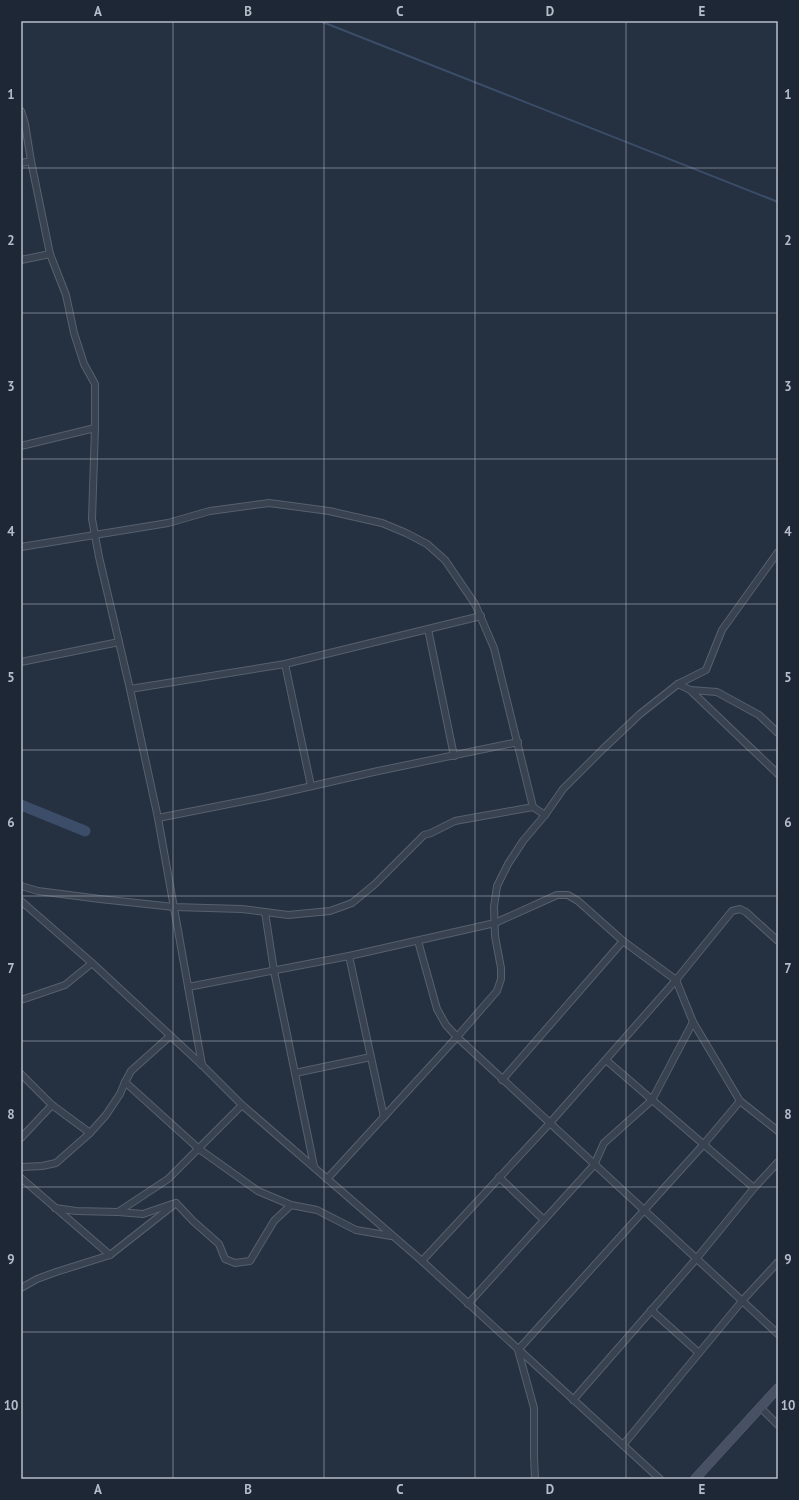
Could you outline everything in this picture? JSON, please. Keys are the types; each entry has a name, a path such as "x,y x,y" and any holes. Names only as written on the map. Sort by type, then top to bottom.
{"street":[{"path":"21,111 25,124 50,254 66,295 74,333 84,364 95,384 92,520 94,535 158,818 202,1065"},
{"path":"21,163 31,161"},
{"path":"21,260 50,254"},
{"path":"21,446 95,428"},
{"path":"21,546 168,522 210,511 269,503 330,511 382,523 406,533 426,544 445,560 475,604 481,616 494,648 533,807 545,815"},
{"path":"327,1179 497,991 501,979 501,968 496,936 494,907 498,886 505,870 523,841 545,815 563,789 640,714 678,684 706,670 722,630 778,552"},
{"path":"130,689 285,664 481,616"},
{"path":"428,629 454,756"},
{"path":"21,662 119,642"},
{"path":"285,664 311,786"},
{"path":"678,684 690,690 778,774"},
{"path":"690,690 717,692 759,715 778,733"},
{"path":"158,818 264,797 378,770 518,742"},
{"path":"21,886 38,891 174,907 242,909 288,915 330,911 352,903 375,884 424,834 431,833 456,821 533,807"},
{"path":"188,987 418,941 495,922 557,895 568,895 578,901 624,941 676,980 693,1022 740,1101 778,1131"},
{"path":"21,901 92,963 202,1065 242,1105 422,1261 660,1479"},
{"path":"422,1261 606,1060 676,980 732,911 740,909 746,912 778,941"},
{"path":"265,912 274,971 314,1166"},
{"path":"418,941 437,1009 446,1025 549,1124 778,1334"},
{"path":"502,1080 624,941"},
{"path":"349,956 384,1117"},
{"path":"21,1000 65,985 92,963"},
{"path":"468,1304 594,1165 604,1143 652,1100 693,1022"},
{"path":"21,1167 42,1166 56,1163 90,1133 106,1115 120,1094 131,1071 170,1036"},
{"path":"295,1073 371,1057"},
{"path":"606,1060 754,1188"},
{"path":"21,1074 52,1105 90,1133"},
{"path":"125,1082 199,1149 258,1191 291,1205 317,1210 356,1230 392,1236"},
{"path":"518,1350 703,1145 740,1101"},
{"path":"21,1138 52,1105"},
{"path":"118,1212 168,1179 242,1105"},
{"path":"573,1400 696,1258 754,1188 778,1162"},
{"path":"499,1177 544,1220"},
{"path":"21,1178 110,1255"},
{"path":"176,1203 193,1222 219,1244 225,1259 236,1263 250,1261 274,1221 291,1205"},
{"path":"55,1208 82,1212 143,1214 176,1203"},
{"path":"21,1288 37,1279 110,1255 176,1203"},
{"path":"623,1445 742,1301 778,1262"},
{"path":"651,1310 699,1353"},
{"path":"518,1350 534,1408 535,1479"},
{"path":"695,1479 778,1388"},
{"path":"760,1408 778,1425"}],"waterway":[{"path":"320,21 778,202"},
{"path":"21,805 85,831"}]}
